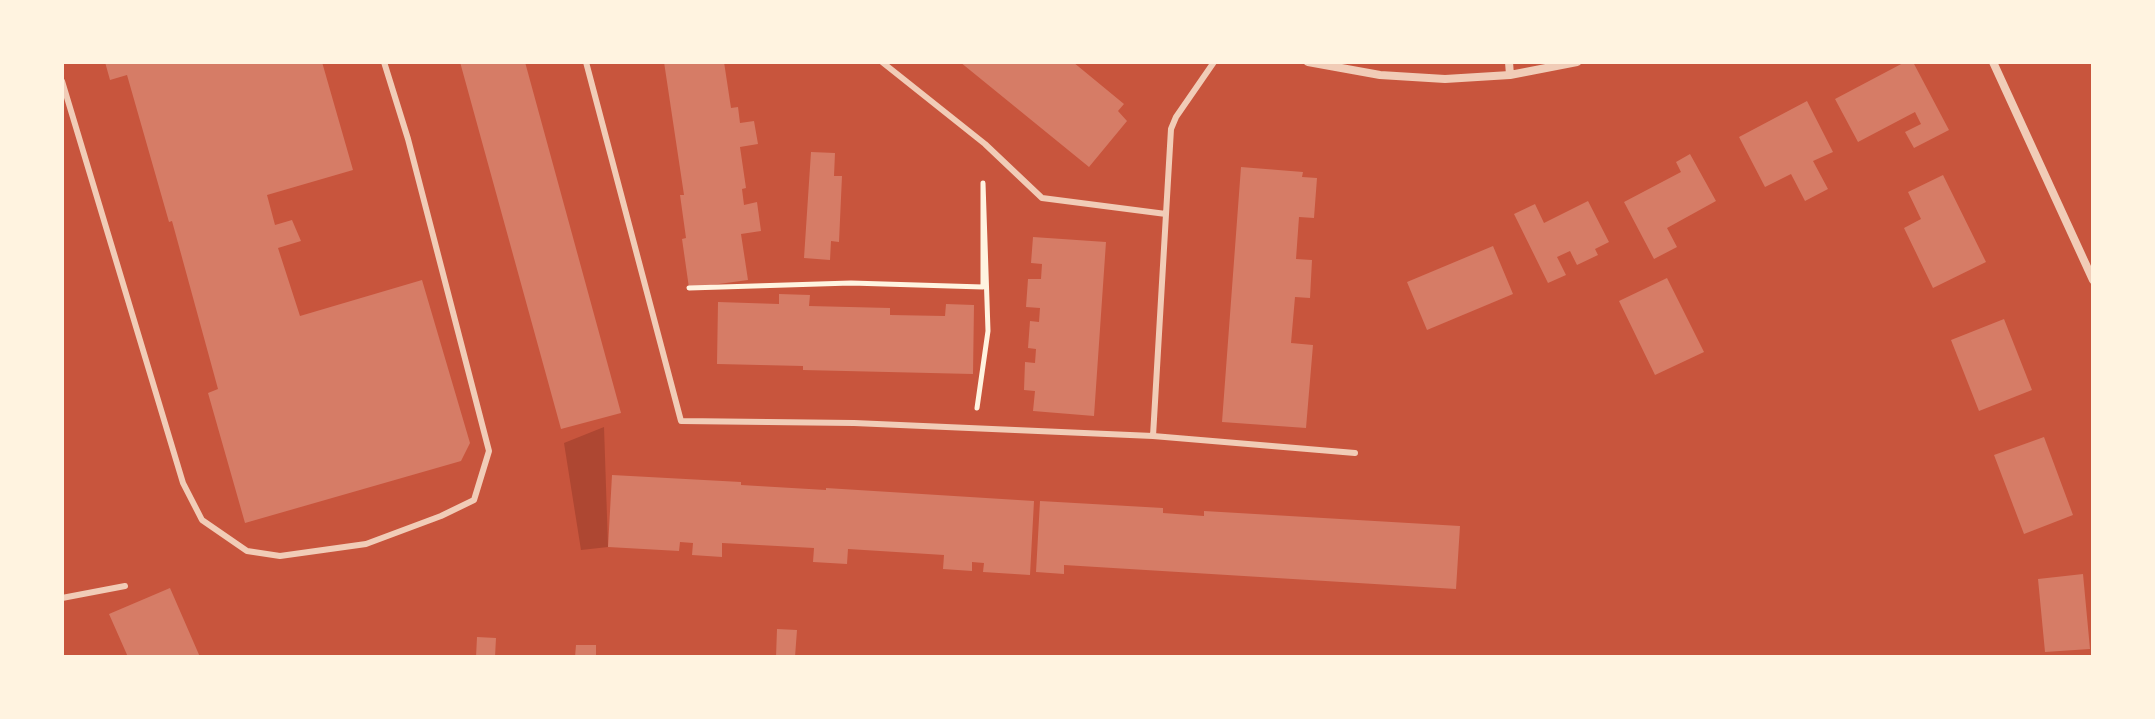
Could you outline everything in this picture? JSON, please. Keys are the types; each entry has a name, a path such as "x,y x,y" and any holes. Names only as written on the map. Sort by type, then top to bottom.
{"street":[{"path":"1308,62 1380,75 1445,79 1510,75 1577,62"},
{"path":"1509,62 1510,75"},
{"path":"1993,62 2093,280"}],"lane":[{"path":"62,81 183,483 202,520 247,551 280,556 366,544 474,500 489,451 408,139 384,62"},
{"path":"586,62 681,421 854,423 1153,436 1355,453"},
{"path":"882,62 985,144 1042,198 1166,214"},
{"path":"1153,436 1171,129 1214,62"},
{"path":"62,598 125,586"}],"path":[{"path":"689,288 851,283 983,287 983,183 988,331 974,428"}],"shaded area":[{"path":"604,427 608,547 581,550 564,443"}],"building":[{"path":"105,62 322,62 353,170 267,195 275,225 292,220 301,241 278,248 300,316 422,280 470,443 461,461 245,523 208,393 218,389 172,221 169,222 127,75 110,80"},
{"path":"460,62 525,62 621,413 561,429"},
{"path":"664,62 724,62 731,108 738,107 740,123 754,121 758,144 740,147 746,188 742,189 744,205 757,202 761,231 741,234 748,280 689,288 682,239 686,238 680,195 684,195"},
{"path":"960,62 1073,62 1124,104 1118,111 1127,121 1089,167"},
{"path":"1905,62 1913,62 1949,130 1914,148 1905,132 1921,124 1915,112 1858,142 1835,99"},
{"path":"1807,101 1833,152 1813,161 1828,189 1805,201 1791,174 1765,187 1739,137"},
{"path":"811,152 835,153 834,176 842,176 839,242 831,241 830,260 804,258"},
{"path":"1690,154 1716,201 1667,228 1677,247 1654,259 1624,202 1681,172 1676,162"},
{"path":"1241,167 1303,172 1302,177 1317,178 1314,218 1299,217 1296,259 1312,260 1310,298 1295,297 1291,343 1313,345 1306,428 1222,422"},
{"path":"1943,175 1986,262 1933,288 1904,228 1921,219 1908,192"},
{"path":"1588,201 1609,242 1595,249 1598,255 1577,265 1570,251 1557,257 1566,275 1548,283 1514,214 1535,204 1544,223"},
{"path":"1033,237 1106,242 1094,416 1033,411 1035,391 1024,390 1025,362 1035,363 1036,349 1028,348 1030,321 1039,322 1040,308 1026,307 1028,279 1041,279 1042,264 1031,263"},
{"path":"1493,246 1513,294 1427,330 1407,282"},
{"path":"1667,278 1704,352 1655,375 1619,301"},
{"path":"779,294 810,295 809,306 890,308 890,315 945,316 946,304 974,305 973,374 803,370 803,366 717,364 718,302 779,304"},
{"path":"2004,319 2032,390 1979,411 1951,340"},
{"path":"2044,437 2073,515 2024,534 1994,455"},
{"path":"612,475 1034,501 1030,575 983,572 984,563 972,562 972,571 943,569 944,555 848,549 847,564 813,562 814,548 722,543 722,557 692,555 693,543 680,542 679,551 608,547"},
{"path":"1040,501 1163,508 1163,513 1204,516 1204,511 1460,526 1456,589 1064,565 1064,574 1036,572"},
{"path":"2083,574 2090,649 2045,652 2038,579"},
{"path":"170,588 200,657 128,657 109,614"},
{"path":"777,629 797,630 795,657 776,657"},
{"path":"477,637 496,638 495,657 476,657"},
{"path":"576,645 596,645 596,657 575,657"}]}
